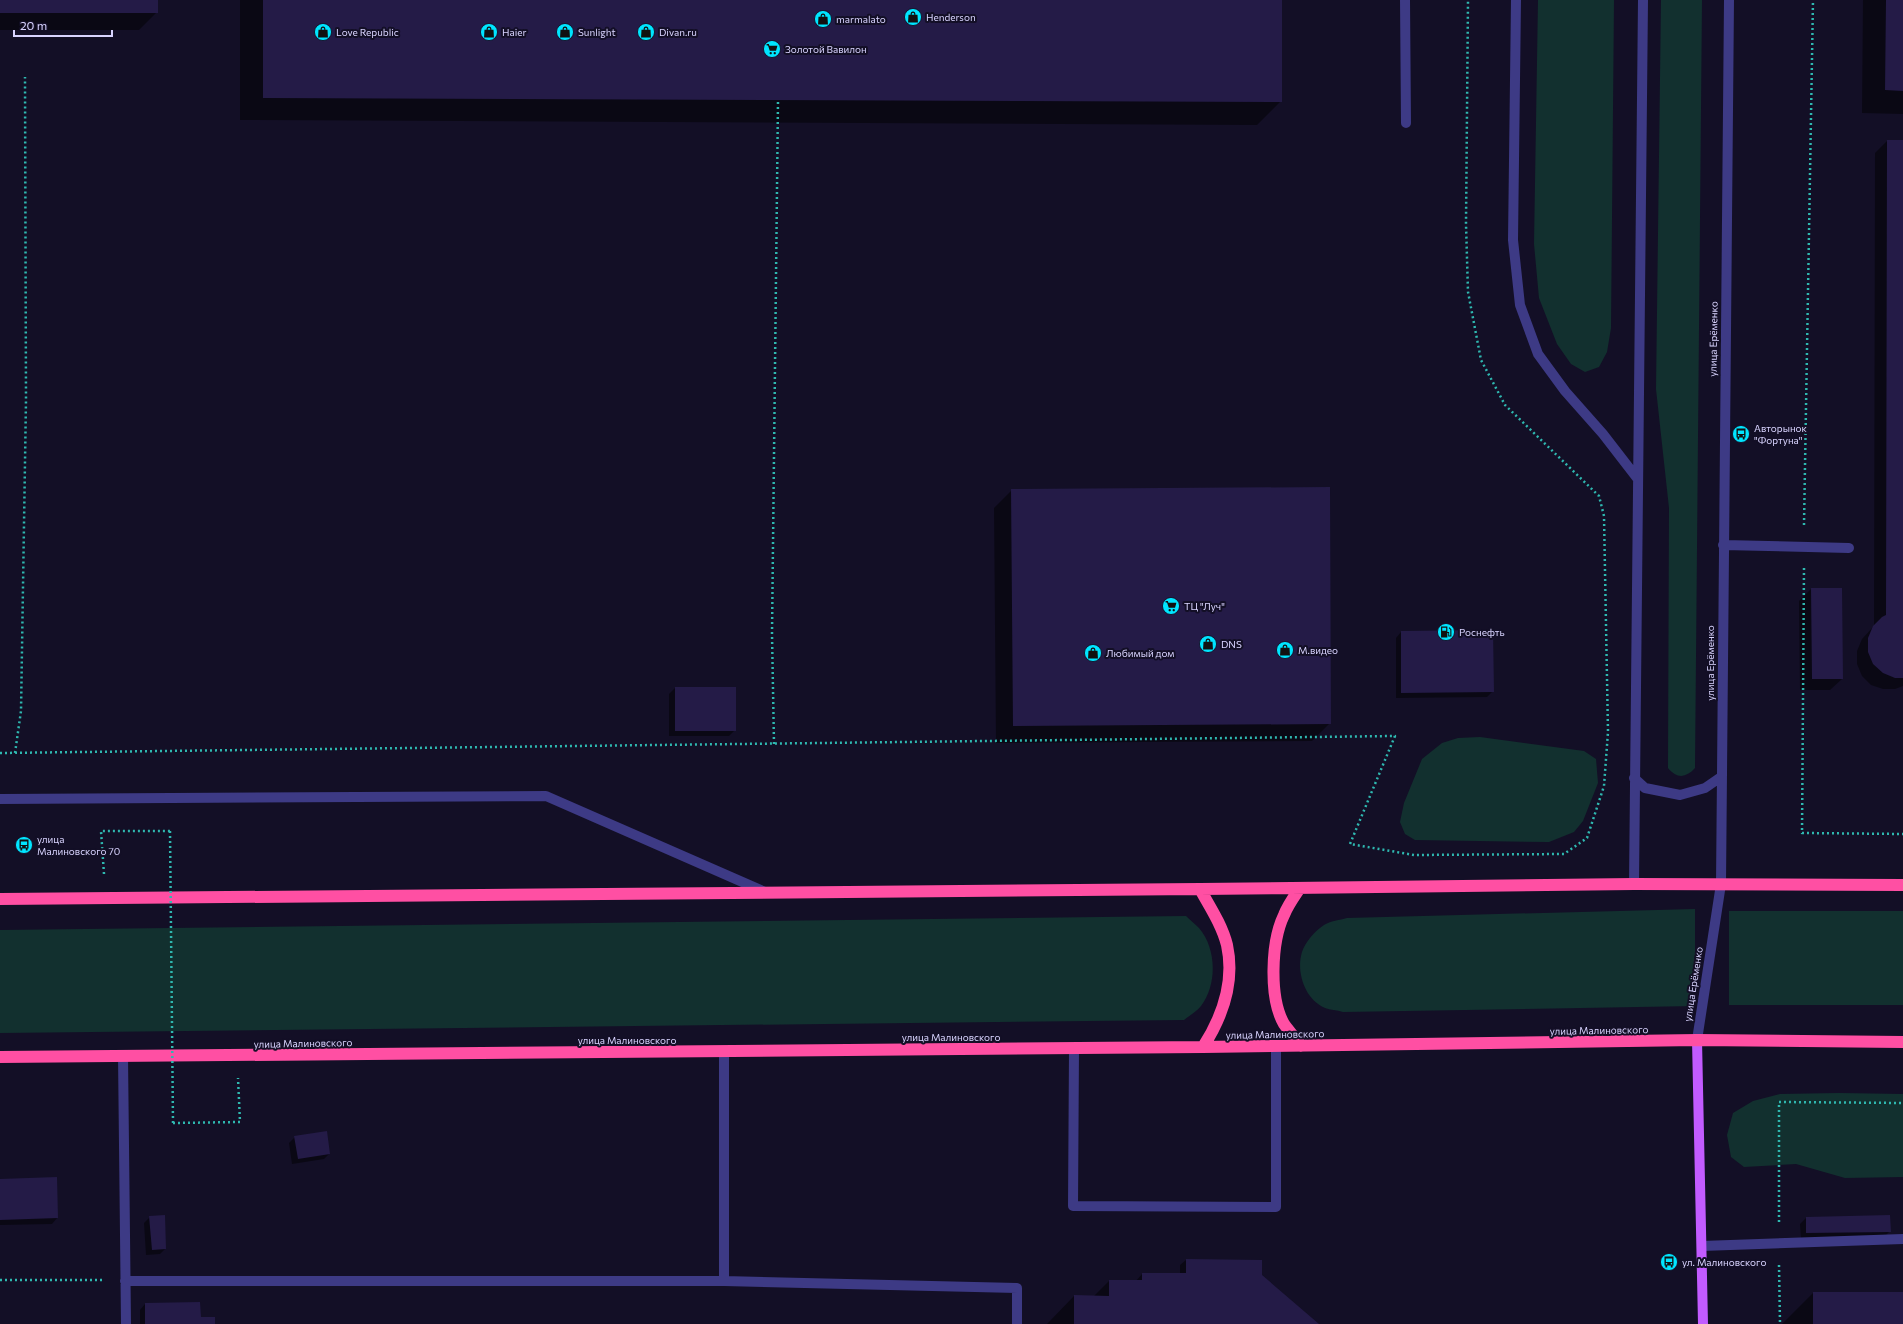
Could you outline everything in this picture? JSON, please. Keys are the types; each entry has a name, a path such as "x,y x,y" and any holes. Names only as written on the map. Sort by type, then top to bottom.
{"highway":[{"path":"0,899 1634,884 1903,885"},
{"path":"1300,888 1283,916 1276,942 1273,968 1276,997 1284,1023 1301,1046"},
{"path":"1200,889 1216,916 1224,938 1229,971 1226,997 1217,1026 1203,1048"},
{"name":"улица Малиновского","path":"0,1057 1203,1048 1697,1040 1903,1042"}],"main road":[{"name":"улица Ерёменко","path":"1697,1040 1703,1324"}],"street":[{"path":"1405,0 1406,123"},
{"path":"1516,0 1513,240 1520,305 1538,354 1565,391 1603,434 1637,478"},
{"path":"1634,884 1643,0"},
{"name":"улица Ерёменко","path":"1697,1040 1721,884 1729,0"},
{"path":"1723,545 1849,548"},
{"path":"1634,778 1645,788 1680,795 1705,788 1721,777"},
{"path":"0,799 546,796 767,893"},
{"path":"1074,1049 1073,1206 1276,1207 1276,1046"},
{"path":"724,1051 724,1281"},
{"path":"123,1056 126,1324"},
{"path":"1702,1246 1779,1242 1903,1239"},
{"path":"126,1280 724,1281 1017,1288 1017,1324"}],"path":[{"path":"0,753 1395,736 1350,844 1414,855 1564,854 1587,838 1604,786 1608,732 1604,516 1599,496 1505,405 1481,360 1468,292 1466,217 1468,0"},
{"path":"1813,0 1804,547 1802,833 1903,834"},
{"path":"15,753 21,711 26,400 25,77"},
{"path":"774,744 772,634 778,100"},
{"path":"105,899 102,831 170,832 173,1123 240,1122 237,1055"},
{"path":"1780,1324 1779,1102 1903,1103"},
{"path":"0,1280 126,1280"}],"green space":[{"path":"1538,0 1614,0 1611,328 1607,352 1599,367 1585,372 1571,364 1557,344 1539,298 1534,244"},
{"path":"1661,0 1702,0 1695,768 1688,774 1682,776 1671,772 1668,768 1669,508 1656,389"},
{"path":"1480,737 1584,751 1596,759 1598,783 1583,821 1574,832 1549,842 1415,840 1405,834 1400,822 1404,803 1422,759 1442,743 1458,738"},
{"path":"1695,909 1695,1006 1343,1012 1327,1009 1318,1004 1307,991 1301,976 1300,959 1305,944 1321,927 1347,918"},
{"path":"1729,911 1903,911 1903,1005 1729,1005"},
{"path":"1186,916 1199,928 1205,937 1212,956 1213,967 1210,988 1206,997 1201,1006 1184,1020 0,1033 0,930"},
{"path":"1780,1094 1903,1094 1903,1177 1845,1178 1796,1164 1744,1167 1731,1157 1727,1135 1733,1113 1753,1101"}],"building":[{"path":"0,0 158,0 158,13 0,13"},
{"name":"Золотой Вавилон","path":"263,0 1282,0 1282,102 263,98"},
{"path":"1886,0 1903,0 1903,91 1885,90"},
{"path":"1887,140 1903,140 1903,678 1895,678 1883,673 1873,664 1868,652 1868,638 1873,626 1886,615"},
{"name":"ТЦ \"Луч\"","path":"1330,487 1331,724 1013,726 1011,489"},
{"path":"1811,588 1842,588 1843,679 1812,679"},
{"path":"1493,630 1494,692 1401,693 1401,631"},
{"path":"675,687 736,687 736,731 675,731"},
{"path":"327,1131 330,1154 298,1159 294,1136"},
{"path":"57,1177 58,1218 0,1220 0,1179"},
{"path":"165,1215 166,1249 152,1250 149,1216"},
{"path":"1890,1215 1891,1232 1806,1233 1806,1217"},
{"path":"1186,1259 1262,1260 1262,1275 1319,1324 1074,1324 1074,1295 1109,1296 1109,1280 1142,1280 1142,1273 1186,1273"},
{"path":"1813,1292 1903,1292 1903,1324 1813,1324"},
{"path":"200,1302 201,1317 215,1317 215,1324 145,1324 145,1303"}],"place":[{"name":"Henderson","path":"913,17"},
{"name":"marmalato","path":"823,19"},
{"name":"Love Republic","path":"323,32"},
{"name":"Haier","path":"489,32"},
{"name":"Sunlight","path":"565,32"},
{"name":"Divan.ru","path":"646,32"},
{"name":"Золотой Вавилон","path":"772,49"},
{"name":"Авторынок \"Фортуна\"","path":"1741,434"},
{"name":"ТЦ \"Луч\"","path":"1171,606"},
{"name":"Роснефть","path":"1446,632"},
{"name":"DNS","path":"1208,644"},
{"name":"М.видео","path":"1285,650"},
{"name":"Любимый дом","path":"1093,653"},
{"name":"улица Малиновского 70","path":"24,845"},
{"name":"ул. Малиновского","path":"1669,1262"}]}
